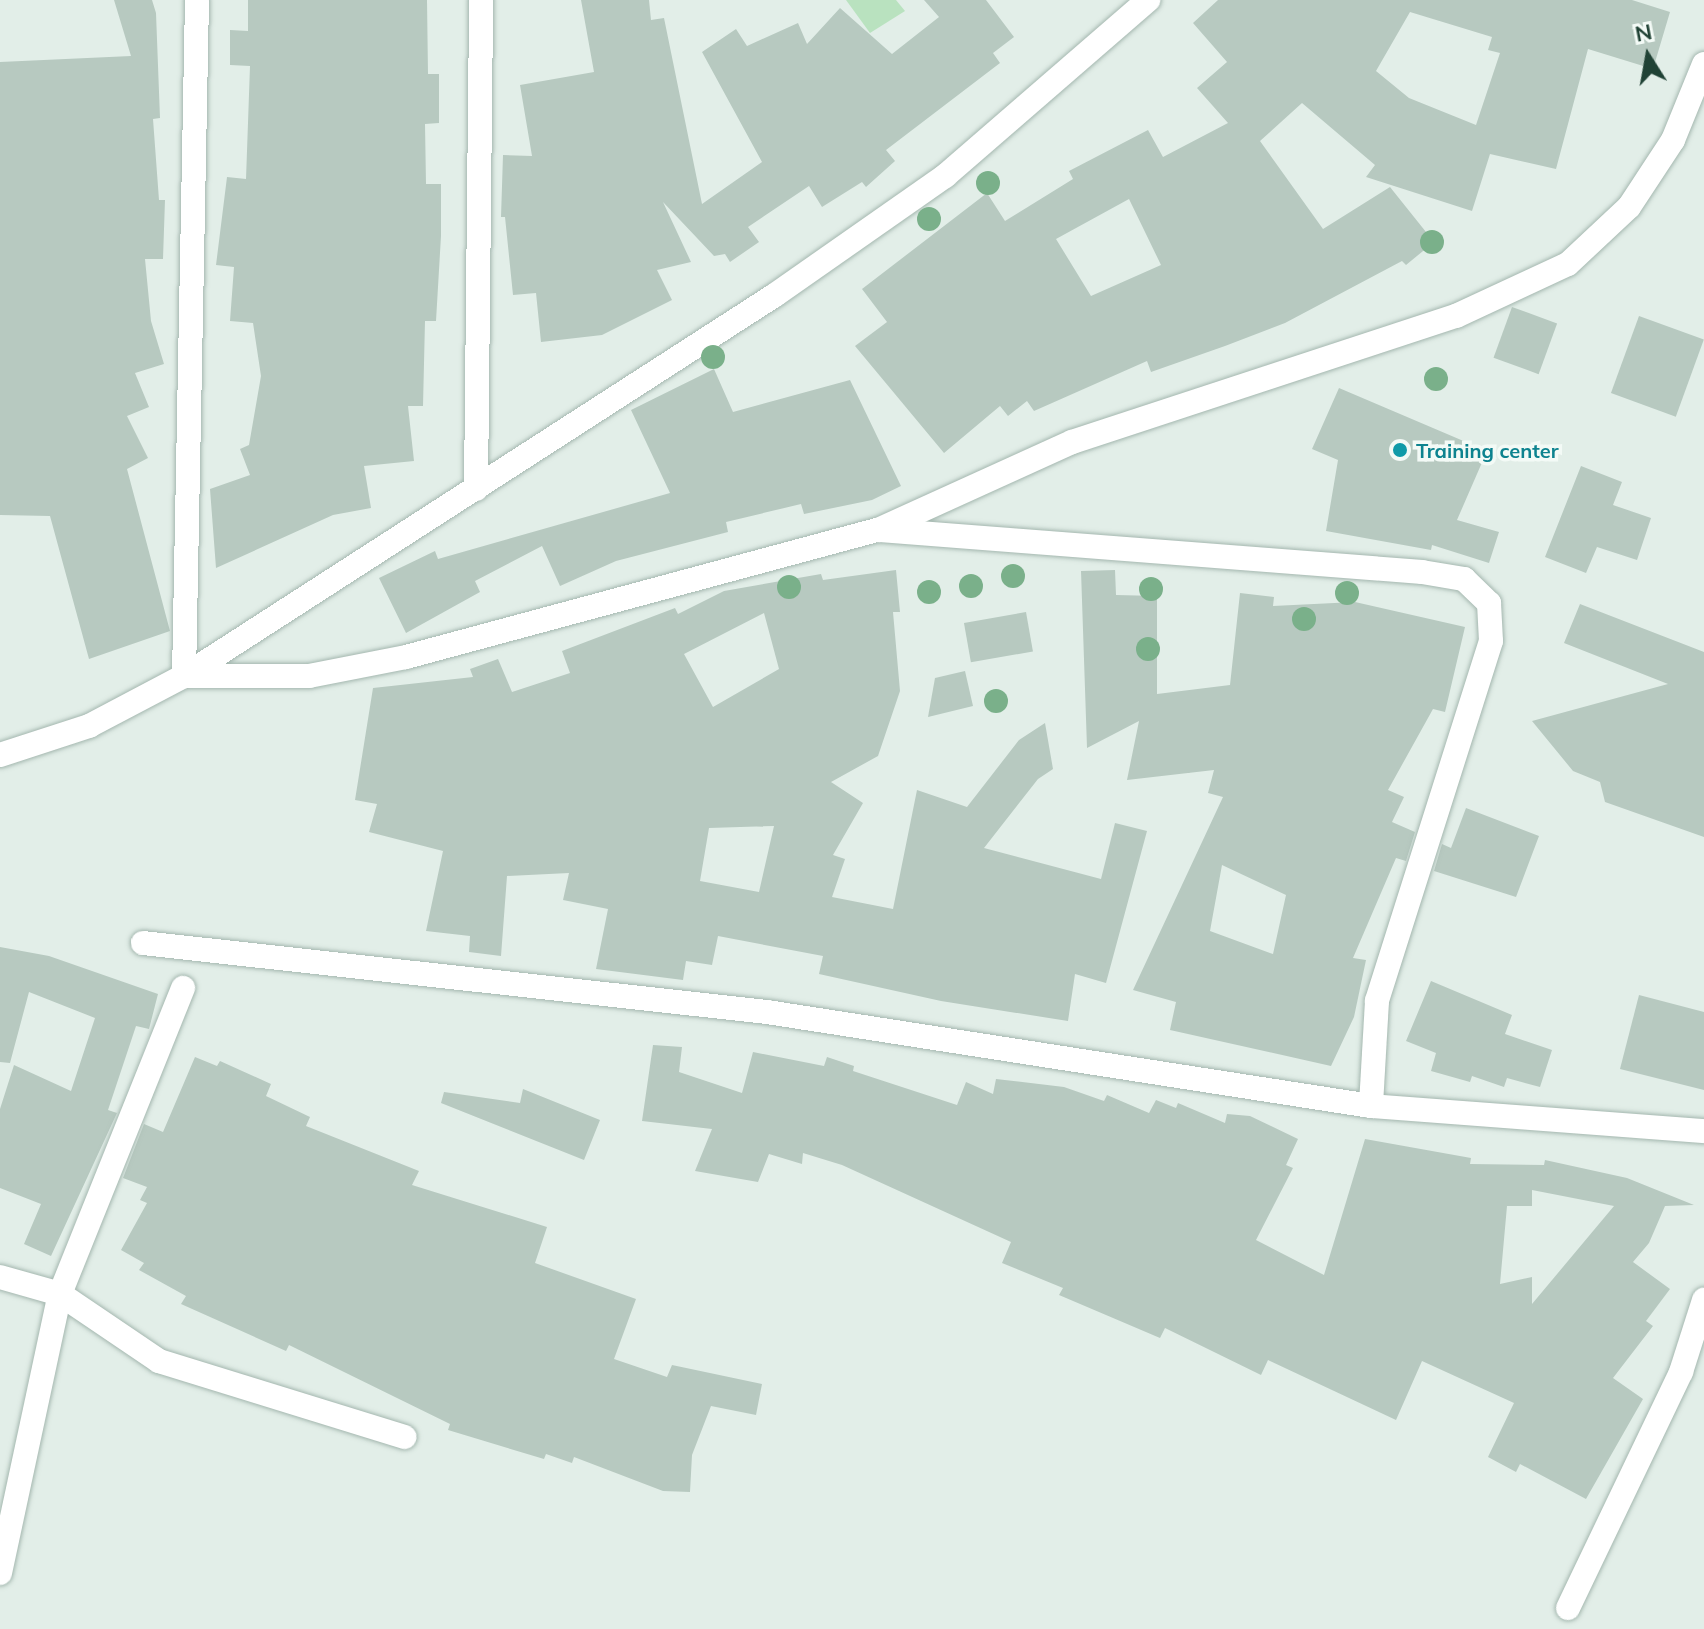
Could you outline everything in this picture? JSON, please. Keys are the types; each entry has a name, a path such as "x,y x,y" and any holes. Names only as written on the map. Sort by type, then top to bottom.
{"street":[{"path":"184,676 197,0"},
{"path":"476,489 481,0"},
{"path":"0,755 89,726 184,676 775,295 945,176 1136,5"},
{"path":"184,676 309,676 406,657 878,530 1072,442 1456,316 1568,264 1629,207 1673,140 1704,64"},
{"path":"878,530 1422,572 1464,579 1489,603 1491,641 1377,1001 1371,1106"},
{"path":"143,943 767,1012 1371,1106 1704,1131"},
{"path":"0,1573 60,1294 183,988"},
{"path":"0,1277 60,1294 159,1361 404,1437"},
{"path":"1568,1608 1681,1372 1704,1300"}],"green space":[{"path":"846,0 896,0 905,11 870,33"}],"building":[{"path":"114,0 152,0 156,13 160,118 153,119 159,200 165,200 163,259 145,259 151,321 164,364 135,373 149,407 127,416 148,458 127,469 170,631 89,659 50,516 0,515 0,62 131,56"},
{"path":"248,0 427,0 428,74 439,74 439,123 425,124 426,184 441,184 441,236 436,321 425,321 423,406 408,406 414,461 364,466 371,508 333,515 216,568 210,489 250,475 240,449 249,445 261,376 253,323 230,321 234,267 216,265 227,177 246,179 250,66 230,65 230,30 248,31"},
{"path":"581,0 649,0 651,20 664,18 702,204 762,162 702,52 736,29 747,46 798,23 807,44 840,8 892,54 939,17 924,0 986,0 1014,37 993,53 1000,63 886,150 895,161 866,187 862,182 822,207 809,186 748,227 759,242 730,262 725,254 714,256 663,202 691,262 657,270 672,300 602,335 541,342 536,293 513,295 505,217 501,217 503,155 532,156 520,85 594,72"},
{"path":"1218,0 1632,0 1670,12 1653,69 1588,49 1556,169 1490,154 1472,211 1366,177 1375,165 1302,103 1260,141 1323,229 1390,187 1434,242 1406,265 1402,261 1285,323 1225,346 1151,372 1147,361 1034,411 1027,401 1008,416 1000,406 944,453 855,346 887,322 862,289 987,193 1005,221 1073,179 1069,171 1148,130 1163,157 1228,123 1197,88 1227,62 1193,23","holes":["1410,12 1492,37 1488,50 1500,53 1476,125 1409,98 1376,71","1129,199 1161,265 1091,296 1056,239"]},
{"path":"1512,307 1557,323 1539,374 1494,358"},
{"path":"1639,316 1704,340 1676,417 1611,393"},
{"path":"714,369 733,412 850,380 901,486 872,500 804,514 801,504 726,522 728,532 616,561 560,586 542,546 475,581 480,592 406,633 379,578 435,551 438,559 670,493 631,410"},
{"path":"1339,388 1487,451 1457,520 1499,532 1489,563 1432,545 1431,550 1326,531 1338,460 1312,449"},
{"path":"1581,466 1622,482 1613,505 1651,518 1637,560 1597,547 1586,573 1545,557"},
{"path":"896,570 900,612 893,612 900,691 878,756 831,782 863,803 833,855 845,859 832,897 893,909 917,790 967,807 1019,740 1045,723 1053,769 1038,779 984,848 1101,879 1115,823 1147,831 1106,983 1075,974 1068,1021 941,1001 819,974 823,956 718,936 712,965 686,961 683,980 596,969 608,909 563,900 569,873 507,876 501,956 469,952 470,936 426,931 443,851 369,832 377,804 355,800 373,688 473,677 470,669 498,659 512,692 570,673 562,651 675,608 678,614 724,591 821,574 823,580","holes":["764,613 779,669 713,707 684,654","774,826 759,892 700,881 709,828"]},
{"path":"1115,570 1116,595 1157,596 1157,694 1230,685 1240,593 1274,597 1273,606 1355,602 1465,627 1445,712 1433,709 1388,790 1404,797 1392,822 1415,832 1406,861 1396,858 1353,958 1366,960 1354,1017 1331,1066 1170,1030 1176,1002 1133,990 1223,797 1208,793 1214,770 1127,780 1139,721 1087,748 1081,571","holes":["1222,865 1286,895 1273,954 1210,931"]},
{"path":"1580,604 1704,652 1704,837 1605,802 1600,782 1573,771 1532,721 1668,684 1564,643"},
{"path":"1026,612 1033,651 971,662 964,623"},
{"path":"965,671 973,706 928,717 935,678"},
{"path":"1466,808 1539,836 1516,897 1434,871 1442,844 1451,848"},
{"path":"0,947 49,956 158,994 149,1029 136,1026 108,1110 117,1113 51,1256 24,1244 41,1204 0,1188 0,1109 14,1065 71,1091 95,1018 29,992 10,1063 0,1062"},
{"path":"1431,981 1512,1015 1505,1034 1552,1050 1540,1087 1507,1078 1504,1087 1472,1076 1470,1082 1431,1071 1436,1053 1406,1041"},
{"path":"1639,995 1704,1012 1704,1090 1620,1069"},
{"path":"653,1045 682,1047 679,1072 742,1093 753,1052 824,1066 827,1057 854,1066 853,1071 957,1105 966,1082 993,1094 996,1079 1064,1087 1104,1101 1107,1095 1149,1113 1156,1100 1176,1108 1178,1103 1225,1123 1227,1114 1250,1116 1298,1139 1286,1165 1293,1168 1256,1240 1324,1275 1365,1139 1471,1158 1470,1164 1544,1165 1545,1160 1627,1178 1694,1205 1665,1206 1649,1243 1633,1262 1670,1289 1646,1321 1653,1326 1613,1378 1643,1399 1586,1499 1520,1464 1516,1472 1488,1457 1514,1403 1422,1361 1396,1420 1268,1360 1261,1375 1165,1328 1160,1338 1059,1295 1063,1288 1002,1263 1011,1242 842,1165 803,1153 802,1164 769,1154 758,1182 695,1171 712,1129 642,1121","holes":["1532,1190 1614,1206 1532,1304 1532,1277 1500,1284 1507,1206 1532,1206"]},
{"path":"195,1057 217,1066 220,1061 271,1084 266,1096 310,1117 306,1126 419,1171 412,1185 547,1227 535,1263 636,1299 614,1359 667,1377 672,1365 762,1384 756,1415 711,1406 692,1455 690,1492 663,1491 574,1457 572,1463 546,1454 544,1459 448,1430 450,1424 289,1345 286,1351 181,1304 186,1296 139,1270 144,1263 121,1250 147,1203 140,1200 147,1187 123,1178 144,1124 163,1132"},
{"path":"523,1089 600,1120 584,1160 441,1103 444,1092 520,1103"}],"place":[{"name":"Training center","path":"1400,450"}]}
